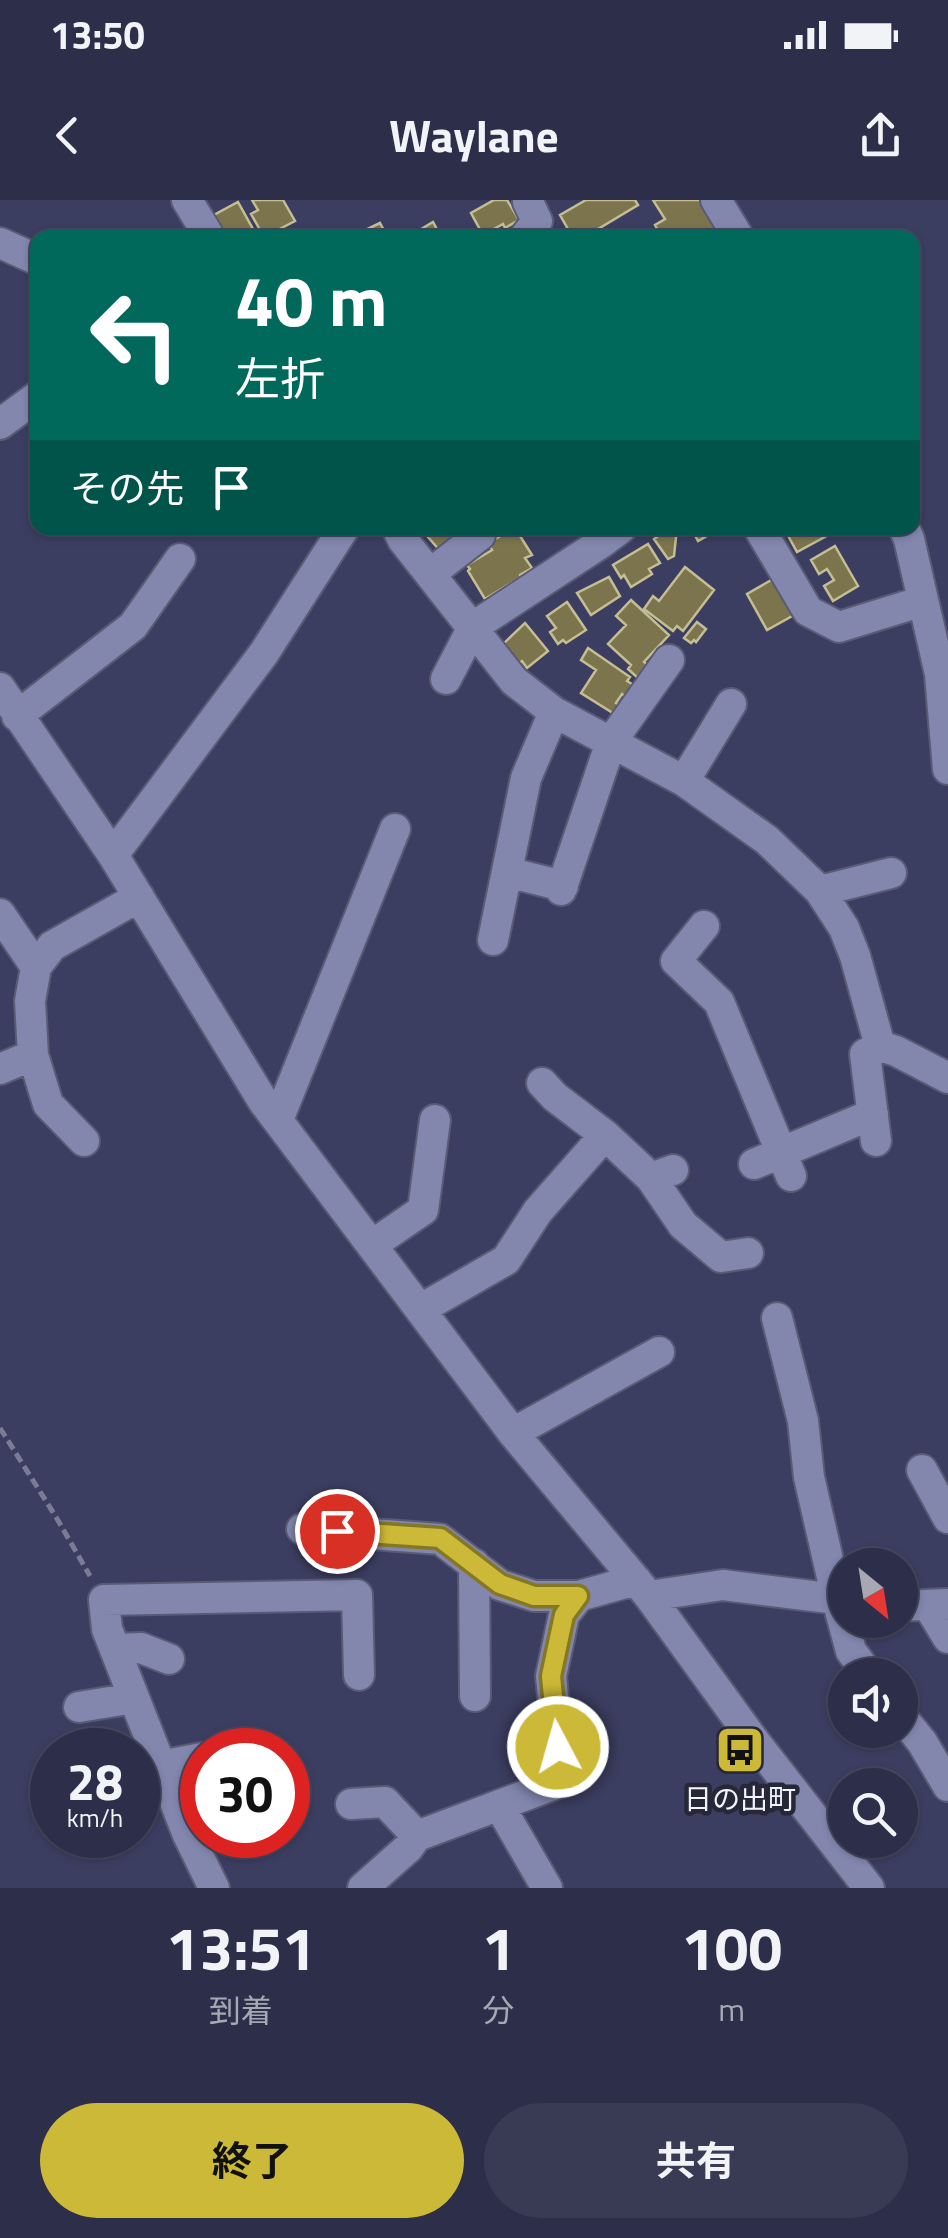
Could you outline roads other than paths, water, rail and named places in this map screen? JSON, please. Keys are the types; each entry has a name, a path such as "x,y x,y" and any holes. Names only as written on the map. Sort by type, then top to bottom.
{"street":[{"path":"187,200 201,230"},
{"path":"716,200 734,230"},
{"path":"528,202 537,221 530,230"},
{"path":"0,243 30,256"},
{"path":"0,424 30,402"},
{"path":"112,855 264,653 340,535"},
{"path":"400,535 514,681 554,712 684,780 768,840 820,891 844,928 855,956 880,1046"},
{"path":"446,679 473,626 612,535"},
{"path":"764,535 808,612 839,627 922,601"},
{"path":"907,535 940,674 948,755"},
{"path":"430,574 480,536"},
{"path":"17,716 133,626 180,560"},
{"path":"507,872 562,888 611,742 669,660"},
{"path":"0,688 112,855 278,1120 513,1433 642,1588 869,1888"},
{"path":"684,780 731,704"},
{"path":"493,940 526,778 554,712"},
{"path":"278,1120 395,828"},
{"path":"820,891 891,873"},
{"path":"84,1141 48,1104 33,1055 30,1001 36,967 52,946 138,897"},
{"path":"0,914 36,967"},
{"path":"704,926 676,961 720,1002 761,1068 775,1164 875,1128 866,1054 880,1046 948,1078"},
{"path":"0,1070 33,1055"},
{"path":"542,1083 605,1135 662,1174 683,1225 721,1257 748,1253"},
{"path":"372,1245 422,1210 435,1120"},
{"path":"421,1310 506,1260 538,1211 605,1135"},
{"path":"777,1318 804,1421 810,1478 828,1548"},
{"path":"513,1433 659,1352"},
{"path":"922,1470 948,1518"},
{"path":"302,1529 440,1538 500,1584 534,1596 723,1585 828,1597"},
{"path":"474,1564 475,1696"},
{"path":"145,1728 107,1629 104,1600 357,1595 359,1674"},
{"path":"363,1888 417,1836 561,1782 551,1676 564,1615 578,1596"},
{"path":"925,1605 948,1638"},
{"path":"115,1650 141,1648 169,1659"},
{"path":"79,1707 134,1698"},
{"path":"918,1737 948,1786"},
{"path":"180,1762 160,1766 214,1888"},
{"path":"351,1804 386,1802 417,1836"},
{"path":"499,1805 546,1888"}],"place":[{"name":"日の出町","path":"740,1750"}]}
